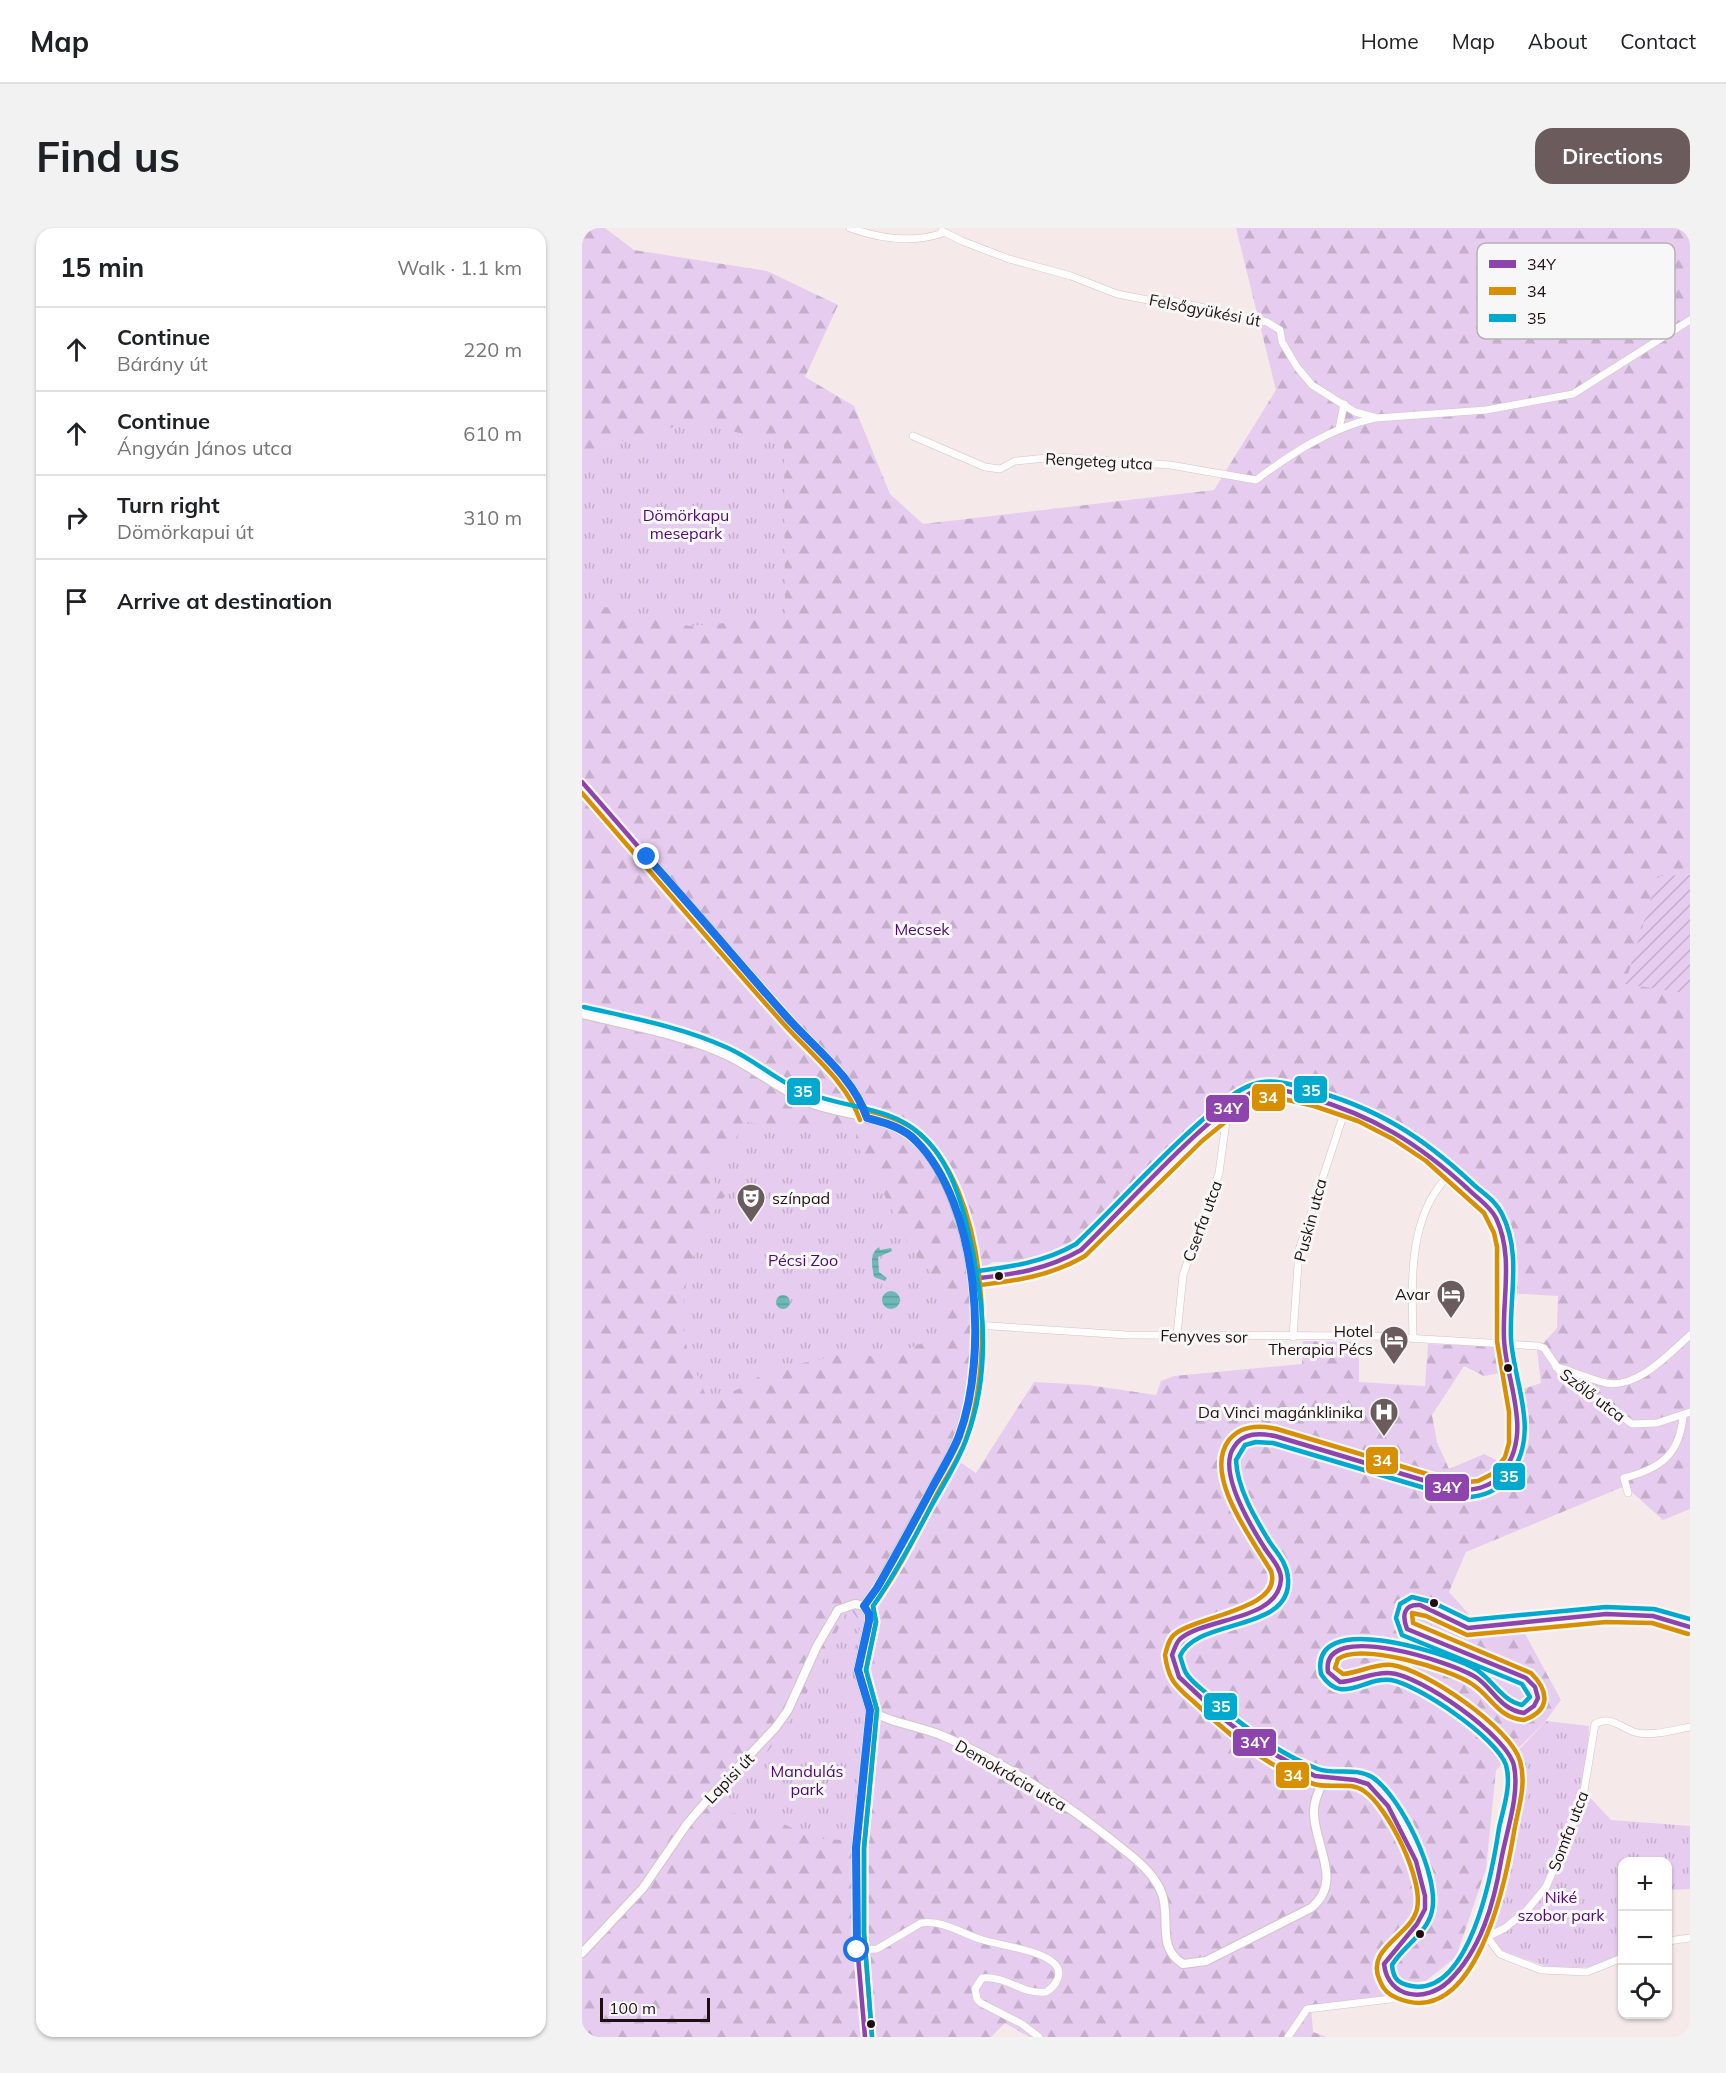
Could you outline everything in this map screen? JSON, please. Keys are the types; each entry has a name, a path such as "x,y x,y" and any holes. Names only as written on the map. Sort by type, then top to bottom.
{"street":[{"name":"Felsőgyükési út","path":"850,228 891,238 914,239 940,234 942,229 962,241 1009,259 1061,272 1117,294 1148,300 1173,301 1276,326 1282,342 1307,379 1355,412 1377,418 1486,410 1573,394 1660,339"},
{"name":"Felsőgyükési út","path":"1675,329 1690,320"},
{"path":"1344,404 1339,429 1377,418"},
{"name":"Rengeteg utca","path":"913,436 992,468 1000,469 1015,462 1038,457 1057,457 1170,465 1256,480 1284,459 1339,429"},
{"path":"582,782 788,1018 837,1069 862,1103 867,1118"},
{"path":"582,1014 726,1055 796,1097 834,1110 889,1124 915,1139 932,1161 956,1212 972,1279 976,1325 975,1366 959,1436 888,1569 864,1606 869,1614 869,1621 858,1670 870,1710 856,1848 857,1950 865,2037"},
{"path":"972,1279 1034,1271 1060,1262 1081,1250 1228,1107 1258,1090 1299,1094 1346,1107 1377,1120 1418,1144 1494,1213 1503,1235 1506,1254 1504,1343 1519,1440 1510,1466 1498,1478 1480,1488 1456,1490 1266,1434 1246,1436 1231,1449 1228,1459 1230,1477 1265,1549 1280,1567 1280,1589 1270,1604 1253,1612 1188,1632 1174,1649 1175,1670 1184,1682 1241,1733 1277,1757 1324,1779 1358,1780 1379,1793 1401,1828 1426,1894 1422,1917 1394,1948 1384,1964 1387,1980 1399,1992 1418,1995 1439,1990 1467,1959 1484,1934 1499,1885 1514,1788 1513,1763 1508,1752 1452,1704 1407,1677 1380,1672 1354,1681 1340,1682 1328,1672 1327,1660 1339,1649 1360,1645 1435,1662 1476,1677 1508,1709 1524,1713 1534,1706 1538,1698 1535,1687 1526,1678 1407,1629 1403,1618 1407,1606 1413,1603 1422,1605 1450,1622 1468,1628 1606,1614 1653,1616 1690,1627"},
{"name":"Cserfa utca","path":"1177,1335 1183,1275 1220,1173 1228,1107"},
{"name":"Puskin utca","path":"1293,1337 1299,1250 1346,1107"},
{"path":"1413,1337 1414,1268 1420,1230 1429,1203 1450,1172"},
{"name":"Fenyves sor","path":"976,1325 1127,1335 1413,1337 1504,1343"},
{"path":"1556,1367 1607,1383 1627,1381 1640,1376 1690,1335"},
{"name":"Szőlő utca","path":"1504,1343 1544,1348 1556,1367 1632,1424 1657,1423 1683,1417 1690,1412"},
{"path":"1572,1380 1577,1373"},
{"path":"1628,1493 1624,1478 1646,1472 1668,1456 1676,1444 1683,1417"},
{"name":"Lapisi út","path":"582,1953 643,1888 687,1824 709,1798 769,1736 788,1710 817,1646 838,1610 855,1604 864,1606"},
{"name":"Demokrácia utca","path":"870,1710 943,1736 1024,1778 1070,1807 1136,1860 1158,1886 1165,1909 1166,1941 1171,1954 1183,1964 1206,1961 1311,1908 1322,1898 1328,1883 1314,1813 1324,1779"},
{"name":"Somfa utca","path":"1484,1934 1505,1928 1526,1911 1546,1887 1582,1803 1595,1724 1609,1720 1635,1732 1647,1733 1690,1727"},
{"path":"857,1950 877,1949 921,1923 930,1922 947,1925 981,1940 1044,1956 1055,1962 1059,1972 1057,1981 1046,1992 1031,1992 991,1976 982,1978 975,1989 977,1999 981,2003 1022,2024 1039,2037"},
{"path":"1484,1934 1500,1954 1541,1970 1587,1972 1618,1960"},
{"path":"1672,1940 1690,1938"},
{"path":"1288,2037 1300,2023 1307,2008 1391,1999 1399,1992"}],"green space":[{"name":"Mecsek","path":"582,228 605,228 634,250 767,271 838,305 805,377 854,406 890,494 923,524 1214,490 1276,390 1236,228 1690,228 1690,1509 1663,1520 1625,1486 1466,1552 1449,1592 1473,1619 1524,1632 1561,1700 1544,1723 1496,1770 1486,1869 1456,1957 1423,1983 1387,1999 1311,2008 1313,2032 1327,2037 1029,2037 1005,2023 991,2037 582,2037 582,602 599,604 695,422 582,452","holes":["1258,1090 1300,1092 1393,1130 1450,1172 1494,1213 1506,1254 1505,1293 1558,1296 1557,1328 1537,1350 1541,1383 1517,1391 1522,1403 1524,1448 1515,1469 1484,1454 1449,1469 1437,1442 1432,1415 1464,1366 1484,1376 1500,1373 1497,1346 1428,1344 1425,1386 1359,1382 1359,1342 1303,1341 1302,1364 1174,1376 1161,1381 1156,1395 1088,1385 1034,1382 976,1473 951,1456 959,1436 975,1324 968,1276 993,1262 1060,1262 1100,1234 1226,1109"]},
{"name":"Dömörkapu mesepark","path":"695,421 784,445 785,618 689,626 582,602 582,452"},
{"path":"1690,875 1690,994 1625,984 1658,876"},
{"name":"Pécsi Zoo","path":"747,1122 788,1128 856,1129 856,1145 870,1165 910,1248 945,1289 939,1312 948,1333 885,1358 848,1353 767,1371 741,1388 708,1401 686,1344 683,1306 690,1266 697,1246 705,1228 725,1196 710,1176"},
{"name":"Mandulás park","path":"849,1607 861,1623 852,1661 854,1692 863,1717 854,1813 854,1841 811,1838 786,1825 757,1820 711,1806 769,1750 806,1695"},
{"name":"Niké szobor park","path":"1546,1721 1589,1726 1586,1793 1611,1820 1690,1826 1690,1889 1672,1890 1672,1857 1618,1857 1618,1956 1593,1967 1553,1969 1500,1950 1485,1932 1501,1893 1509,1849 1518,1766 1514,1755"}],"water":[{"path":"879,1247 880,1250 891,1248 892,1251 878,1257 879,1272 887,1278 885,1281 874,1277 873,1273 872,1257"},
{"path":"891,1291 897,1294 900,1300 897,1306 891,1309 885,1306 882,1300 885,1294"},
{"path":"783,1295 788,1297 790,1302 788,1307 783,1309 778,1307 776,1302 778,1297"}],"transit line":[{"name":"34Y","path":"582,782 760,986 832,1063 861,1103 867,1118"},
{"name":"34","path":"582,793 756,993 836,1079 846,1092 860,1120"},
{"name":"35","path":"584,1007 693,1034 739,1053 799,1090 895,1118 908,1125 930,1144 947,1169 959,1196 975,1264 982,1315 983,1340 979,1390 974,1415 962,1450 901,1562 873,1606 876,1622 866,1670 877,1710 864,1848 864,1933 872,2036"},
{"name":"35","path":"971,1272 1038,1260 1076,1244 1168,1152 1225,1100 1246,1087 1260,1082 1281,1082 1302,1087 1356,1105 1377,1115 1436,1152 1497,1205 1512,1244 1511,1339 1525,1425 1524,1442 1519,1459 1510,1475 1486,1494 1455,1497 1273,1443 1256,1442 1245,1445 1236,1460 1237,1471 1243,1492 1253,1513 1286,1568 1288,1578 1285,1596 1276,1608 1261,1617 1205,1635 1190,1644 1180,1656 1185,1671 1192,1681 1272,1746 1318,1769 1359,1772 1372,1777 1395,1801 1416,1838 1430,1878 1433,1896 1432,1911 1425,1926 1392,1965 1396,1978 1403,1984 1429,1985 1447,1974 1462,1954 1484,1900 1506,1797 1508,1773 1500,1754 1473,1728 1456,1714 1404,1684 1381,1680 1345,1689 1329,1684 1321,1674 1323,1654 1336,1643 1356,1639 1382,1640 1409,1646 1472,1667 1485,1676 1508,1699 1522,1705 1530,1697 1522,1684 1402,1635 1396,1618 1400,1604 1412,1597 1432,1602 1469,1620 1606,1607 1654,1609 1690,1619"},
{"name":"34Y","path":"972,1279 1041,1267 1081,1250 1169,1161 1220,1114 1242,1098 1265,1089 1284,1090 1332,1105 1394,1133 1431,1158 1483,1202 1496,1218 1505,1247 1504,1339 1517,1423 1517,1439 1504,1471 1495,1481 1483,1487 1456,1490 1275,1436 1264,1434 1247,1436 1238,1442 1230,1457 1232,1483 1251,1525 1279,1570 1281,1579 1277,1593 1268,1603 1255,1611 1206,1626 1180,1639 1172,1655 1179,1677 1225,1720 1259,1746 1315,1776 1355,1780 1368,1784 1388,1806 1416,1861 1425,1896 1425,1909 1417,1924 1384,1964 1387,1976 1400,1991 1419,1995 1440,1988 1460,1969 1478,1940 1490,1909 1512,1814 1515,1789 1514,1766 1508,1753 1496,1739 1461,1709 1440,1695 1403,1676 1389,1673 1340,1682 1328,1672 1331,1656 1345,1648 1366,1646 1418,1655 1464,1671 1477,1678 1509,1708 1524,1713 1534,1706 1538,1698 1535,1687 1526,1678 1407,1629 1404,1615 1407,1609 1410,1606 1420,1605 1468,1628 1606,1614 1653,1616 1690,1627"},
{"name":"34","path":"973,1286 1017,1280 1045,1273 1085,1256 1202,1141 1247,1104 1260,1097 1279,1098 1314,1106 1358,1121 1393,1139 1426,1161 1484,1213 1494,1233 1497,1247 1497,1341 1509,1412 1509,1443 1505,1457 1492,1474 1478,1481 1457,1483 1277,1429 1251,1427 1239,1431 1229,1440 1222,1454 1222,1471 1233,1507 1271,1571 1272,1584 1265,1594 1252,1603 1175,1634 1165,1655 1169,1673 1179,1688 1249,1749 1281,1769 1314,1784 1358,1788 1373,1799 1383,1812 1410,1863 1418,1896 1417,1909 1413,1918 1383,1951 1378,1960 1377,1970 1380,1981 1394,1997 1424,2003 1447,1993 1467,1973 1482,1946 1503,1883 1521,1796 1522,1770 1513,1748 1501,1733 1485,1717 1445,1689 1425,1677 1392,1665 1379,1665 1343,1674 1335,1668 1338,1659 1349,1655 1384,1655 1445,1671 1472,1684 1501,1711 1524,1720 1539,1711 1544,1699 1544,1693 1531,1673 1413,1623 1412,1613 1426,1616 1467,1635 1606,1622 1652,1623 1688,1634"},
{"name":"34","path":"869,1111 910,1126 940,1156 958,1191 971,1232 979,1276 982,1321 981,1365 975,1405 966,1439 907,1552 873,1606 876,1622 866,1670 877,1710 864,1848 864,1933 872,2036"},
{"name":"34Y","path":"865,2037 856,1933 856,1848 870,1710 858,1670 869,1621 869,1614 864,1606 899,1550 959,1435 968,1402 973,1364 974,1322 972,1279 965,1236 953,1197 935,1164 912,1138 891,1125 867,1118"}],"place":[{"name":"színpad","path":"751,1224"},
{"name":"Avar","path":"1451,1320"},
{"name":"Hotel Therapia Pécs","path":"1394,1366"},
{"name":"Da Vinci magánklinika","path":"1384,1438"}],"route":[{"path":"647,857 788,1018 837,1069 862,1103 867,1118 896,1127 915,1139 923,1148 945,1183 956,1212 972,1279 977,1331 975,1366 959,1436 920,1512 873,1596 864,1606 869,1614 869,1621 858,1670 859,1681 870,1710 856,1848 857,1950"}]}
